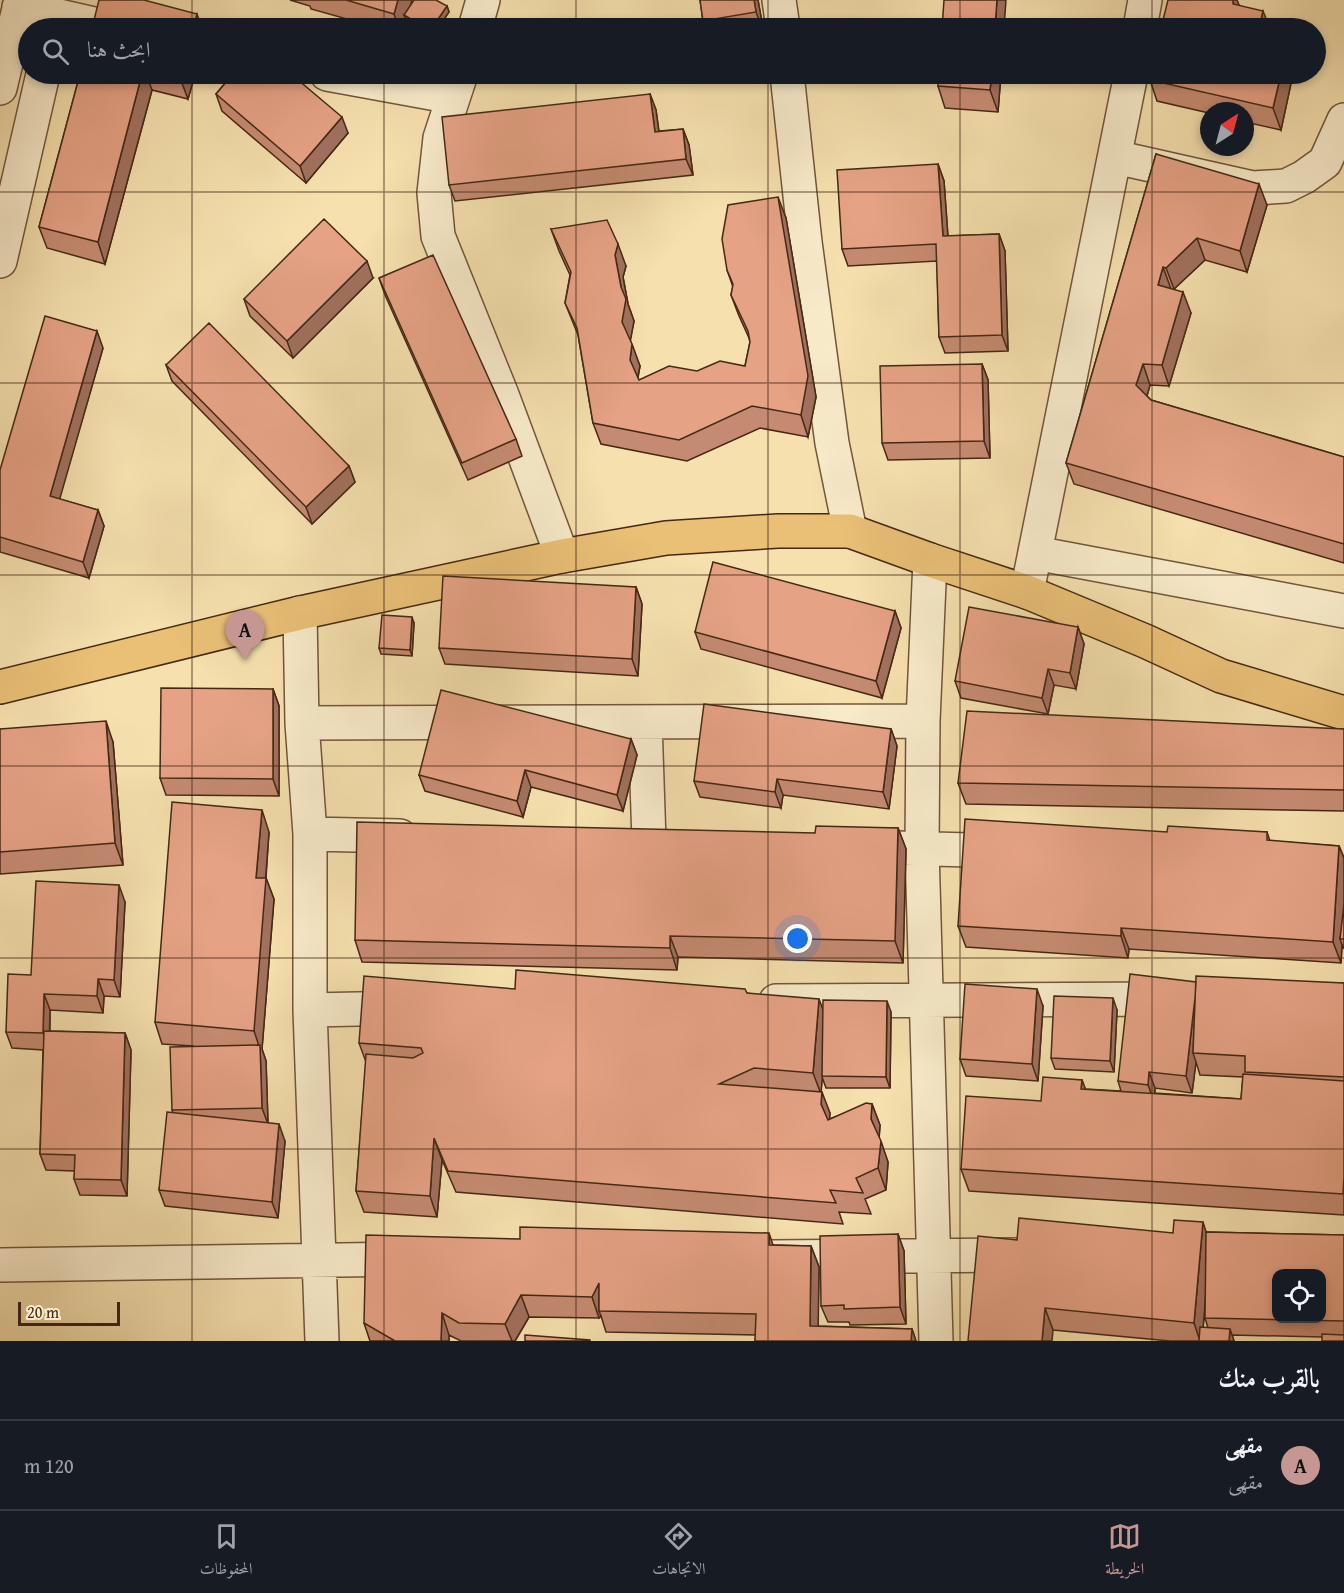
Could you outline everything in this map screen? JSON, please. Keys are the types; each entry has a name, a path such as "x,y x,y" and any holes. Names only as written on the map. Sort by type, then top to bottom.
{"main road":[{"path":"0,687 300,613 562,556 666,538 778,531 850,531 1027,592 1145,641 1221,676 1344,713"}],"street":[{"path":"478,18 483,0"},
{"path":"779,0 782,18"},
{"path":"1142,18 1145,0"},
{"path":"0,87 20,3 57,15"},
{"path":"0,261 8,186 40,84"},
{"path":"435,84 457,86 440,138 434,193 438,236 502,395 562,556"},
{"path":"788,84 805,242 830,431 850,531"},
{"path":"1027,592 1129,84"},
{"path":"1114,158 1253,188 1286,186 1325,162 1344,120"},
{"path":"1035,552 1344,611"},
{"path":"930,560 923,721 922,849 936,1341"},
{"path":"300,613 302,723 310,834 310,1010 322,1341"},
{"path":"302,723 923,721"},
{"path":"645,722 649,841"},
{"path":"310,834 427,837"},
{"path":"614,840 683,842"},
{"path":"831,846 1039,852"},
{"path":"747,1002 1201,999"},
{"path":"310,1010 439,1007"},
{"path":"746,1258 1051,1255"},
{"path":"0,1265 439,1259"}],"building":[{"path":"99,0 144,0 197,14 196,18 94,18"},
{"path":"346,0 398,0 394,14"},
{"path":"414,0 436,0 447,6 439,18 409,18 404,15"},
{"path":"700,0 754,0 756,12 721,18 703,18"},
{"path":"944,0 997,0 996,18 943,18"},
{"path":"1168,0 1233,0 1233,4 1263,11 1261,18 1164,18"},
{"path":"77,84 139,84 98,242 39,227"},
{"path":"224,84 303,84 342,117 300,166 216,94"},
{"path":"938,84 991,84 990,90 938,86"},
{"path":"1168,84 1279,84 1273,108"},
{"path":"650,94 655,132 683,129 686,159 449,185 442,117"},
{"path":"1156,154 1259,184 1240,251 1197,238 1166,268 1163,267 1158,285 1183,292 1162,365 1143,364 1136,385 1151,400 1344,457 1344,544 1066,463"},
{"path":"938,164 943,236 999,234 1002,335 939,337 936,244 842,249 837,170"},
{"path":"778,197 808,376 801,415 752,406 679,440 593,423 577,328 565,303 571,272 551,229 607,220 618,244 615,255 621,287 626,299 622,322 632,344 630,360 639,380 669,366 697,371 720,361 745,366 750,342 748,331 731,295 733,284 727,270 722,239 728,205"},
{"path":"324,219 367,261 287,341 244,299"},
{"path":"433,255 516,439 462,463 379,278"},
{"path":"45,316 97,331 50,496 98,510 83,562 0,537 0,470"},
{"path":"209,323 349,466 306,507 166,365"},
{"path":"982,364 984,441 882,443 880,366"},
{"path":"713,562 895,611 876,681 695,632"},
{"path":"443,576 636,587 632,659 439,648"},
{"path":"969,607 1078,627 1070,673 1048,669 1042,698 955,681"},
{"path":"382,615 412,617 410,650 379,648"},
{"path":"161,688 273,689 273,779 160,778"},
{"path":"441,690 631,739 617,795 525,770 517,801 419,775"},
{"path":"704,704 891,729 883,792 777,779 775,792 694,781"},
{"path":"967,711 1344,729 1344,790 958,783"},
{"path":"106,721 115,843 0,852 0,729"},
{"path":"172,802 262,810 256,878 266,878 254,1031 155,1022"},
{"path":"965,819 1167,832 1168,826 1267,832 1267,840 1339,846 1333,942 1121,928 1121,936 958,926"},
{"path":"357,822 815,833 816,826 898,828 895,941 670,936 670,948 355,940"},
{"path":"36,881 119,885 114,980 98,979 97,996 44,994 43,1033 6,1032 8,974 31,975"},
{"path":"1344,904 1344,939 1340,939"},
{"path":"516,970 745,989 747,993 819,999 813,1073 754,1068 719,1084 822,1092 821,1104 828,1120 866,1103 872,1104 871,1119 881,1141 878,1168 856,1178 863,1193 830,1190 836,1203 448,1171 434,1138 430,1196 356,1191 366,1054 413,1058 423,1053 421,1048 359,1043 364,976 515,989"},
{"path":"1130,974 1196,982 1186,1076 1149,1072 1148,1085 1118,1081"},
{"path":"1196,976 1344,983 1344,1077 1245,1072 1245,1056 1193,1053"},
{"path":"965,984 1037,989 1032,1064 960,1059"},
{"path":"1054,996 1113,998 1110,1061 1051,1058"},
{"path":"823,1000 887,1001 886,1077 822,1076"},
{"path":"44,1031 125,1033 121,1180 74,1179 75,1155 40,1154"},
{"path":"260,1045 262,1108 172,1110 170,1047"},
{"path":"1243,1074 1344,1081 1343,1194 961,1169 966,1096 1041,1101 1043,1077 1082,1080 1081,1089 1241,1099"},
{"path":"167,1112 279,1124 272,1202 159,1190"},
{"path":"1019,1218 1173,1233 1174,1220 1203,1222 1194,1323 1045,1308 1042,1341 968,1341 978,1236 1017,1240"},
{"path":"520,1227 769,1233 769,1245 811,1246 810,1326 912,1329 911,1341 755,1341 756,1314 599,1311 599,1283 592,1297 521,1295 505,1324 459,1323 442,1313 441,1341 395,1341 364,1323 366,1235 520,1239"},
{"path":"1206,1232 1344,1235 1344,1321 1326,1321 1326,1269 1272,1269 1272,1319 1205,1318"},
{"path":"898,1234 900,1307 844,1309 844,1305 821,1306 820,1236"},
{"path":"1200,1327 1230,1329 1229,1341 1199,1341"},
{"path":"1322,1334 1344,1335 1344,1341 1322,1341"},
{"path":"525,1335 590,1340 590,1341 525,1341"}],"place":[{"name":"مقهى","path":"245,660"}]}
